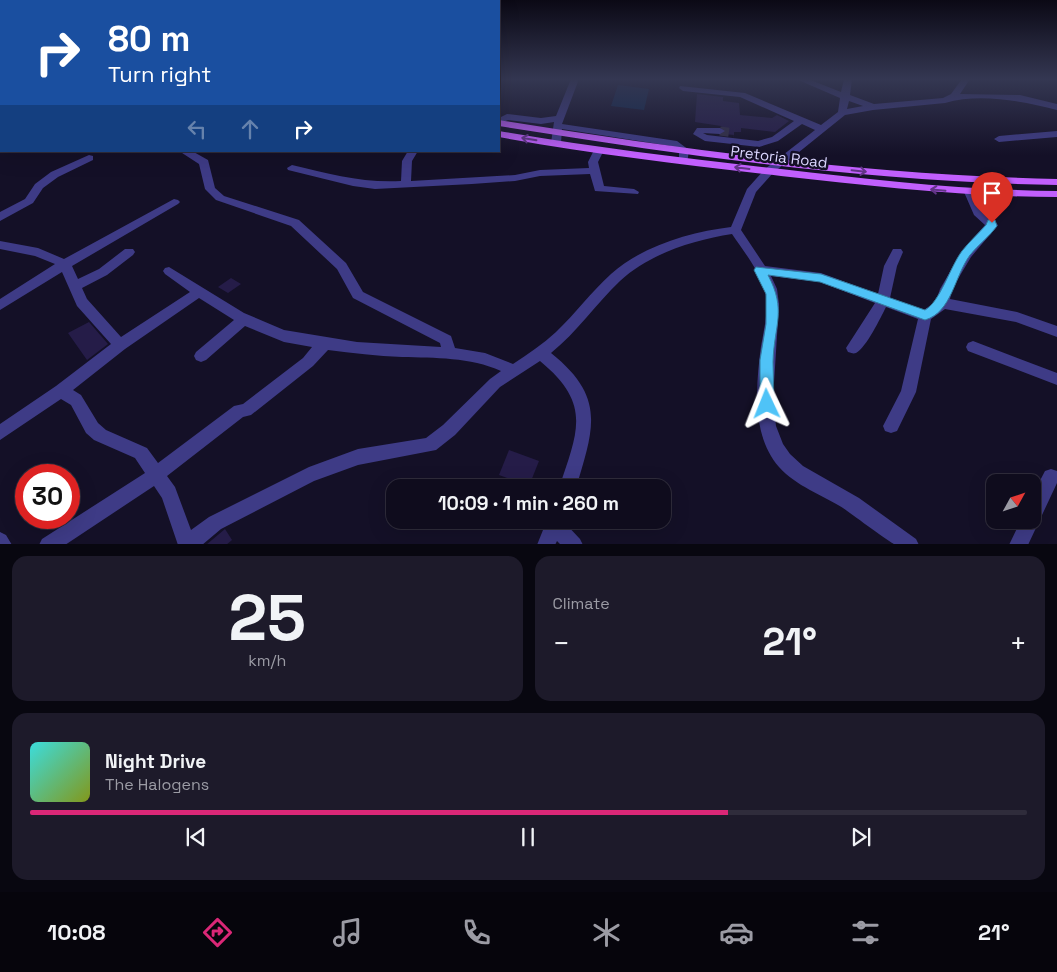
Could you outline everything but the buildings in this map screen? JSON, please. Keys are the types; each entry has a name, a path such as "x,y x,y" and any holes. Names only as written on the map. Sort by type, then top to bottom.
{"main road":[{"name":"Pretoria Road","path":"500,122 780,163 930,178 1057,182"},
{"name":"Pretoria Road","path":"500,134 557,130 598,150 683,162 970,192 1053,194"},
{"path":"1036,182 1053,194"}],"street":[{"path":"500,121 507,117 542,121 557,130 566,104"},
{"path":"764,104 822,129"},
{"path":"842,113 844,104"},
{"path":"866,104 873,107"},
{"path":"735,230 744,204 751,191 769,171 842,113 900,104"},
{"path":"720,132 700,130 698,134 704,138 759,144 775,139 801,120"},
{"path":"734,133 775,139"},
{"path":"999,138 1057,134"},
{"path":"598,150 593,162 599,189 634,192"},
{"path":"683,162 684,150"},
{"path":"186,152 204,162 210,189 220,198 295,223 342,266 358,295 446,340 450,354"},
{"path":"406,184 407,161 412,152"},
{"path":"0,217 29,201 32,192 49,178 89,158"},
{"path":"292,168 364,186 472,182 540,173 594,171"},
{"path":"891,426 908,392 925,316 936,310 942,303 946,289 966,254 992,225 978,212 970,192"},
{"path":"0,305 65,264 174,202"},
{"path":"735,230 760,270 772,294 772,324 767,360 766,390 769,432 776,450 792,468 863,511 910,544"},
{"path":"61,391 76,400 92,428 100,435 141,454 174,506 187,544 215,523 302,478 358,457 430,445 449,430 495,383 560,339 590,304 628,266 706,233 735,230"},
{"path":"0,245 43,253 65,264 82,302 120,346"},
{"path":"76,286 103,272 129,252"},
{"path":"853,348 869,326 883,299 888,268 897,252"},
{"path":"760,270 821,278 883,299 925,316"},
{"path":"169,271 245,319 282,335 350,347 484,358 512,370"},
{"path":"0,432 61,391 120,346 200,291"},
{"path":"942,303 1017,317 1057,332"},
{"path":"201,356 245,319"},
{"path":"48,544 156,475 239,411 246,410 308,362 326,343"},
{"path":"973,347 1057,379"},
{"path":"541,353 570,377 584,403 586,416 584,430 570,479"},
{"path":"1041,498 1052,477"},
{"path":"546,544 552,529"},
{"path":"560,529 574,544"},
{"path":"1018,544 1026,529"},
{"path":"0,541 3,544"}],"water":[{"path":"612,104 645,104 644,110 611,106"}],"tunnel":[{"path":"720,131 734,133"}],"route":[{"path":"767,404 767,360 772,324 772,294 760,270 821,278 883,299 925,316 936,310 942,303 946,289 966,254 992,223"}]}
